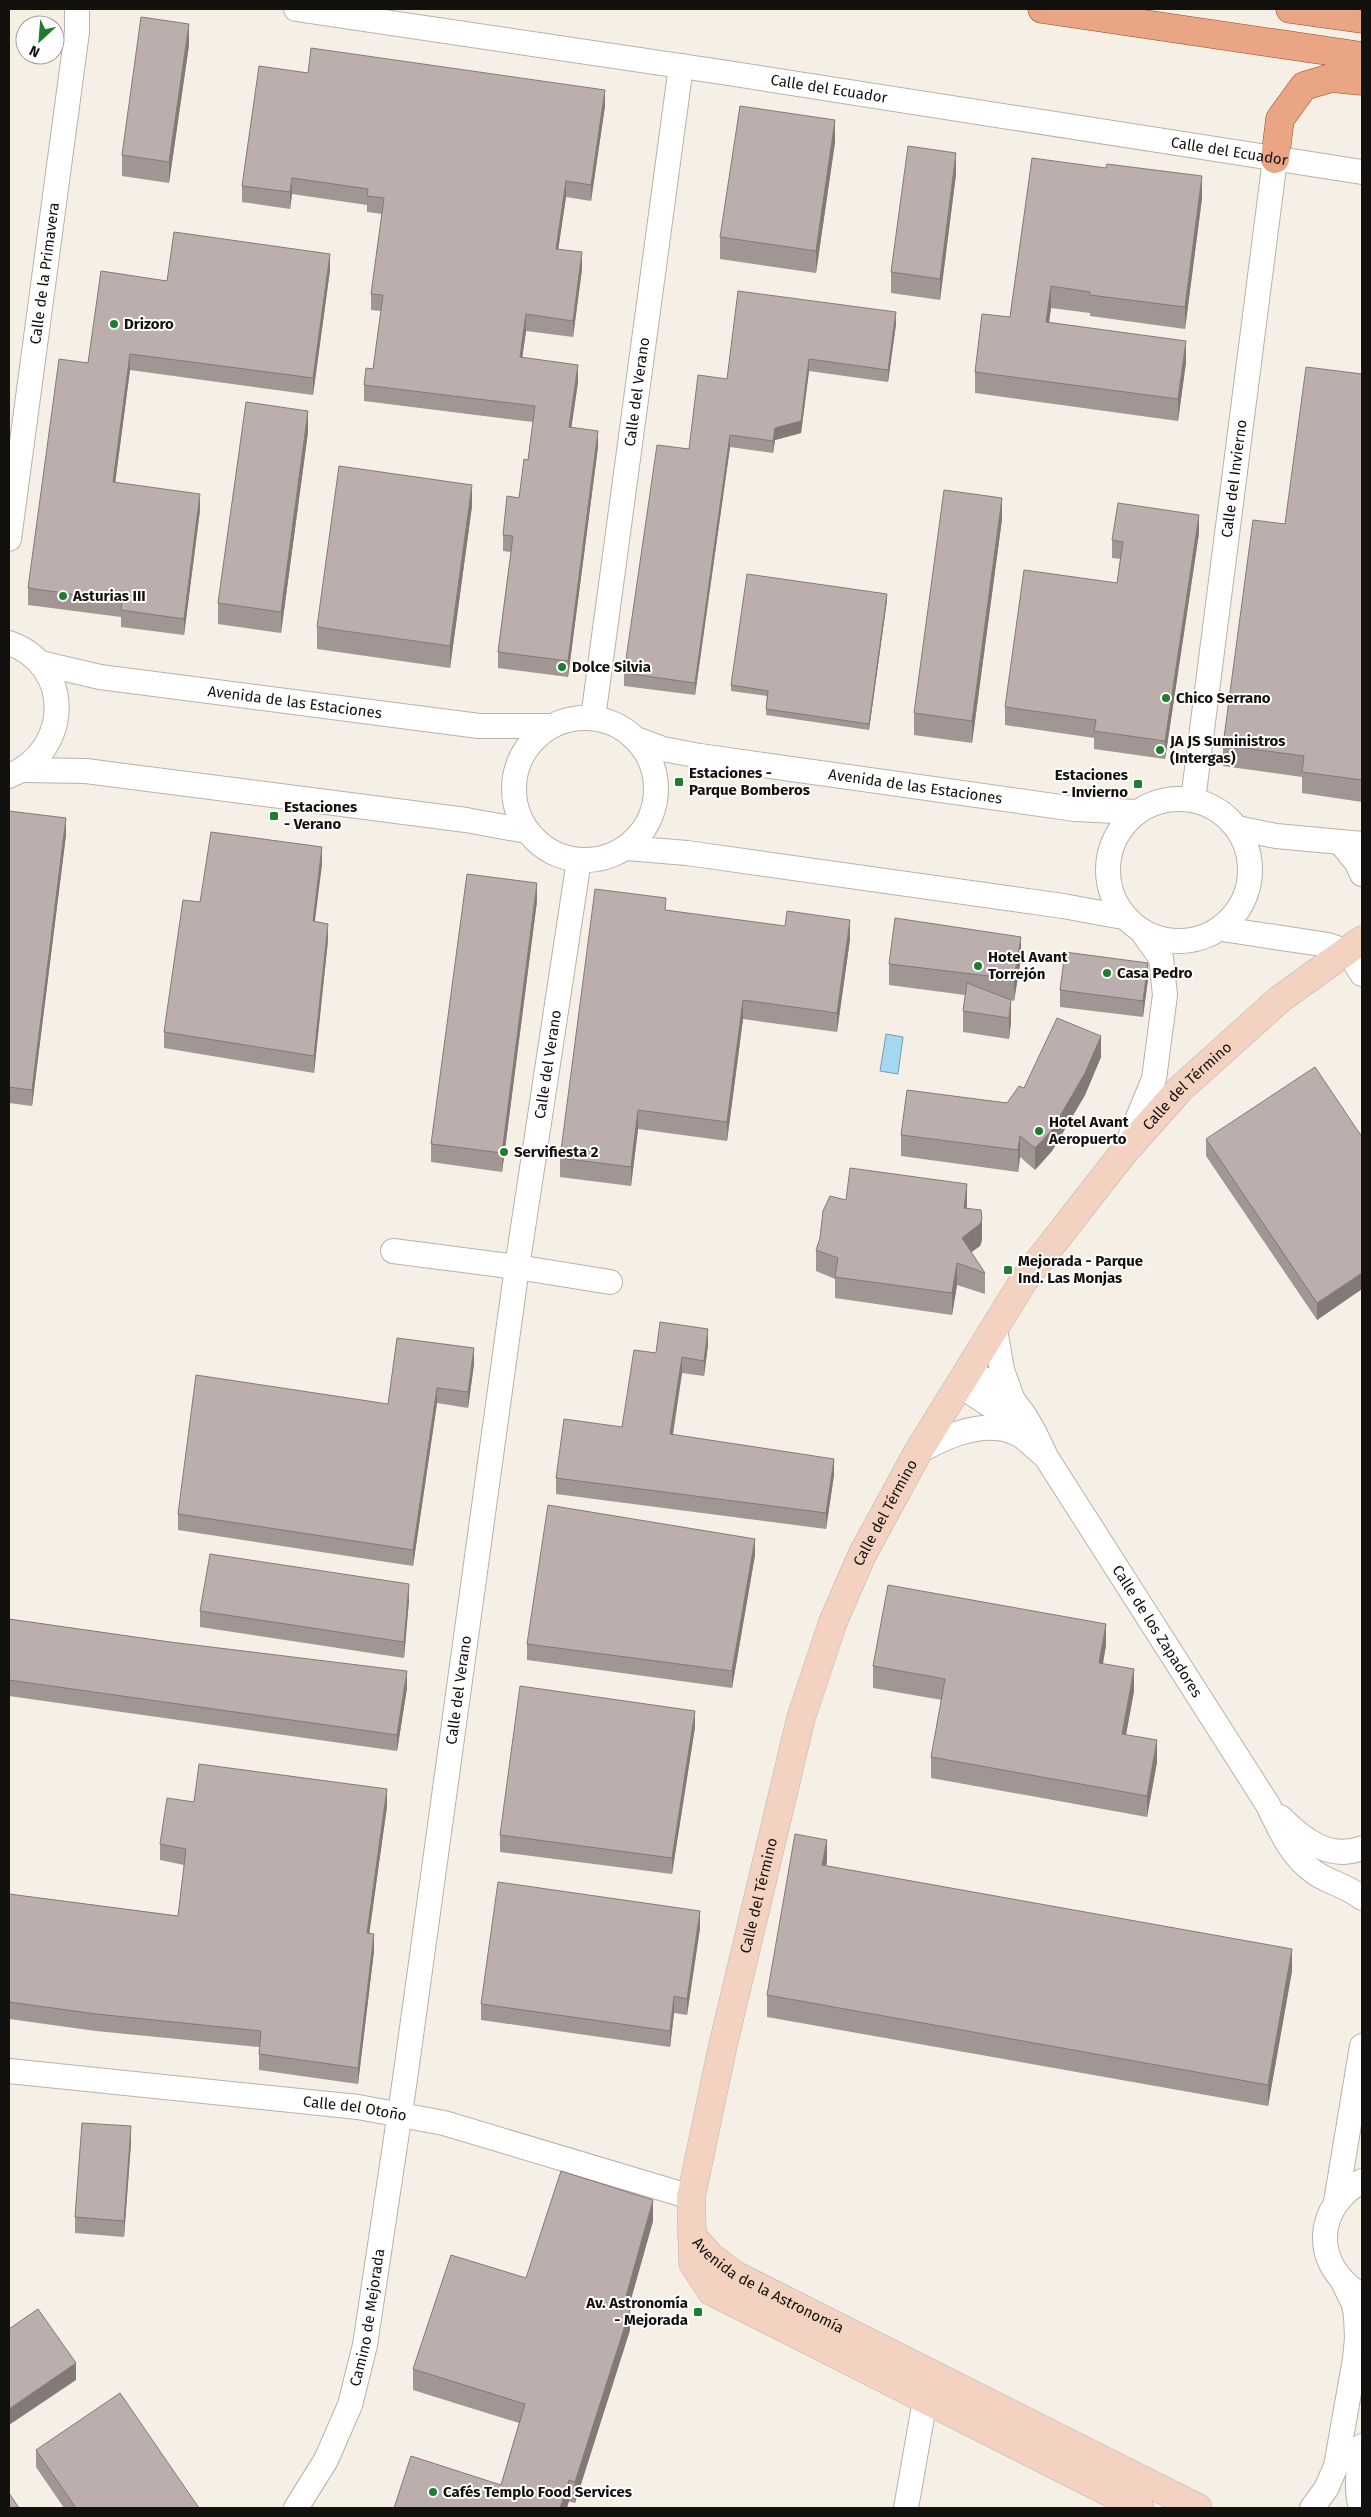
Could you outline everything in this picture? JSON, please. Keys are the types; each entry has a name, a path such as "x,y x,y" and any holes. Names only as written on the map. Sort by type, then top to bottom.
{"main road":[{"path":"1042,9 1362,56"},
{"path":"1290,9 1362,20"},
{"path":"1275,159 1280,119 1304,86 1332,78 1362,81"}],"street":[{"name":"Calle de la Primavera","path":"9,539 76,41 77,9"},
{"name":"Calle del Ecuador","path":"296,9 681,66 1362,172"},
{"name":"Calle del Verano","path":"593,718 681,66"},
{"name":"Calle del Invierno","path":"1193,800 1275,159"},
{"path":"9,643 20,647 40,663 55,692 57,717 54,731 42,753 16,773"},
{"name":"Avenida de las Estaciones","path":"40,663 100,677 479,726 551,726"},
{"path":"593,718 616,725 636,739 652,764 656,784 655,802 646,826 626,848 604,858 579,860 544,848 527,831 514,799 514,775 518,762 531,741 551,726 568,719 593,718"},
{"name":"Avenida de las Estaciones","path":"636,739 663,749 700,756 1075,809 1136,812"},
{"path":"16,773 86,771 466,820 527,831"},
{"path":"1124,1152 1154,1079 1165,995 1162,958 1143,933 1124,917 1108,886 1107,861 1119,831 1136,812 1149,804 1168,799 1193,800 1218,810 1237,828 1249,855 1250,880 1241,908 1222,929 1197,940 1172,942 1143,933"},
{"path":"1237,828 1269,835 1351,843 1362,874"},
{"path":"626,848 716,857 1063,906 1124,917"},
{"name":"Calle del Verano","path":"400,2114 517,1267 579,860"},
{"path":"1222,929 1359,949"},
{"name":"Calle del Término","path":"692,2236 691,2197 766,1861 811,1684 833,1622 862,1555 918,1452 1024,1280 1124,1152 1180,1089 1280,999 1359,949"},
{"path":"393,1251 517,1267 610,1282"},
{"name":"Calle de los Zapadores","path":"995,1329 1002,1370 1012,1398 1033,1429 1046,1456 1268,1805 1285,1840 1297,1856 1315,1873 1362,1898"},
{"name":"Calle de los Zapadores","path":"1012,1398 984,1378 965,1377 973,1394 1002,1413 1022,1436 1046,1456"},
{"name":"Calle de los Zapadores","path":"918,1452 944,1438 967,1432 1004,1429 1022,1436"},
{"name":"Calle de los Zapadores","path":"1268,1805 1295,1832 1312,1843 1331,1851 1354,1851 1362,1848"},
{"path":"1336,2202 1362,2046"},
{"name":"Calle del Otoño","path":"9,2071 358,2107 400,2114 444,2123 691,2197"},
{"name":"Camino de Mejorada","path":"296,2508 326,2460 350,2405 365,2345 400,2114"},
{"path":"1312,2508 1326,2489 1336,2466 1357,2338 1353,2288 1333,2268 1326,2252 1325,2235 1328,2217 1336,2202 1350,2188 1362,2181"},
{"name":"Avenida de la Astronomía","path":"692,2236 693,2263 711,2291 1140,2508"},
{"name":"Avenida de la Astronomía","path":"692,2236 710,2256 736,2275 1198,2508"},
{"path":"906,2508 925,2400"},
{"path":"1361,2508 1357,2495 1357,2479 1362,2446"}],"water":[{"path":"886,1034 903,1037 898,1074 880,1071"}],"building":[{"path":"141,17 189,24 169,162 122,155"},
{"path":"311,48 605,90 591,185 566,181 556,249 582,252 573,321 526,314 520,357 578,365 569,427 598,431 568,661 498,652 513,536 503,535 507,496 519,498 524,459 528,460 535,406 364,385 366,368 373,369 383,295 371,294 384,198 367,196 368,189 292,178 290,192 242,186 259,66 308,73"},
{"path":"740,106 835,120 816,251 720,237"},
{"path":"908,146 956,153 940,279 891,272"},
{"path":"1032,158 1106,168 1107,164 1202,176 1185,307 1090,295 1090,292 1051,286 1046,322 1186,341 1178,399 975,372 982,314 1010,317"},
{"path":"174,232 330,254 313,378 130,354 113,482 200,494 184,619 121,610 122,601 28,588 59,359 88,363 101,271 167,281"},
{"path":"738,291 896,312 888,370 809,359 801,421 775,428 773,441 730,435 695,683 624,673 657,445 689,449 698,375 727,379"},
{"path":"1306,367 1362,374 1362,780 1302,772 1304,756 1223,745 1253,520 1285,524"},
{"path":"246,402 308,411 281,612 218,603"},
{"path":"339,466 472,485 450,646 317,627"},
{"path":"944,490 1002,498 972,721 914,713"},
{"path":"1118,503 1199,515 1165,741 1094,731 1096,720 1005,707 1024,570 1117,583 1123,542 1112,540"},
{"path":"747,574 887,594 869,724 766,709 768,691 731,685"},
{"path":"9,811 66,818 32,1090 9,1087"},
{"path":"211,832 322,847 313,921 328,924 314,1056 164,1032 183,900 200,902"},
{"path":"467,874 537,883 502,1153 431,1144"},
{"path":"595,889 666,898 665,910 785,926 787,911 850,920 837,1013 743,1000 727,1122 638,1110 631,1167 560,1158"},
{"path":"895,918 1021,937 1014,979 889,964"},
{"path":"1065,952 1148,963 1143,1001 1060,990"},
{"path":"967,983 1011,1000 1009,1018 963,1011"},
{"path":"1057,1018 1101,1036 1085,1073 1052,1130 1035,1148 1020,1136 1018,1150 901,1135 907,1090 1007,1103 1019,1086 1024,1088"},
{"path":"1315,1067 1362,1137 1362,1273 1317,1303 1206,1139"},
{"path":"850,1168 967,1184 964,1208 981,1210 982,1219 980,1224 962,1238 985,1273 957,1263 952,1293 835,1277 838,1258 816,1250 820,1238 823,1211 830,1196 846,1200"},
{"path":"660,1322 708,1329 704,1361 682,1357 670,1434 834,1459 826,1513 556,1478 564,1419 622,1427 634,1350 656,1353"},
{"path":"397,1338 474,1348 468,1392 437,1388 413,1550 178,1514 196,1375 388,1404"},
{"path":"548,1505 755,1539 732,1671 527,1644"},
{"path":"210,1554 409,1584 404,1642 200,1611"},
{"path":"888,1585 1106,1624 1099,1663 1134,1669 1122,1734 1157,1740 1147,1796 931,1757 945,1679 873,1666"},
{"path":"9,1619 170,1642 407,1671 397,1735 9,1680"},
{"path":"520,1686 695,1711 672,1858 500,1835"},
{"path":"199,1764 387,1789 367,1933 374,1934 358,2068 259,2054 261,2031 96,2014 9,2002 9,1894 178,1916 186,1849 160,1844 167,1798 194,1802"},
{"path":"795,1834 827,1840 822,1865 1292,1949 1268,2085 767,1995"},
{"path":"498,1882 700,1911 687,1999 674,1996 670,2031 481,2004"},
{"path":"82,2123 131,2126 124,2221 75,2217"},
{"path":"561,2171 653,2200 623,2307 630,2310 575,2482 569,2480 560,2508 394,2508 411,2456 501,2485 525,2404 413,2369 451,2255 526,2278"},
{"path":"38,2309 76,2363 9,2409 9,2329"},
{"path":"120,2393 199,2508 76,2508 36,2450"},
{"path":"9,2493 19,2508 9,2508"}],"place":[{"name":"Drizoro","path":"114,324"},
{"name":"Asturias III","path":"63,596"},
{"name":"Dolce Silvia","path":"562,667"},
{"name":"Chico Serrano","path":"1166,698"},
{"name":"JA JS Suministros (Intergas)","path":"1160,750"},
{"name":"Estaciones - Parque Bomberos","path":"679,782"},
{"name":"Estaciones - Invierno","path":"1138,784"},
{"name":"Estaciones - Verano","path":"274,816"},
{"name":"Hotel Avant Torrejón","path":"978,966"},
{"name":"Casa Pedro","path":"1107,973"},
{"name":"Hotel Avant Aeropuerto","path":"1039,1131"},
{"name":"Servifiesta 2","path":"504,1152"},
{"name":"Mejorada - Parque Ind. Las Monjas","path":"1008,1270"},
{"name":"Av. Astronomía - Mejorada","path":"698,2312"},
{"name":"Cafés Templo Food Services","path":"433,2492"}]}
